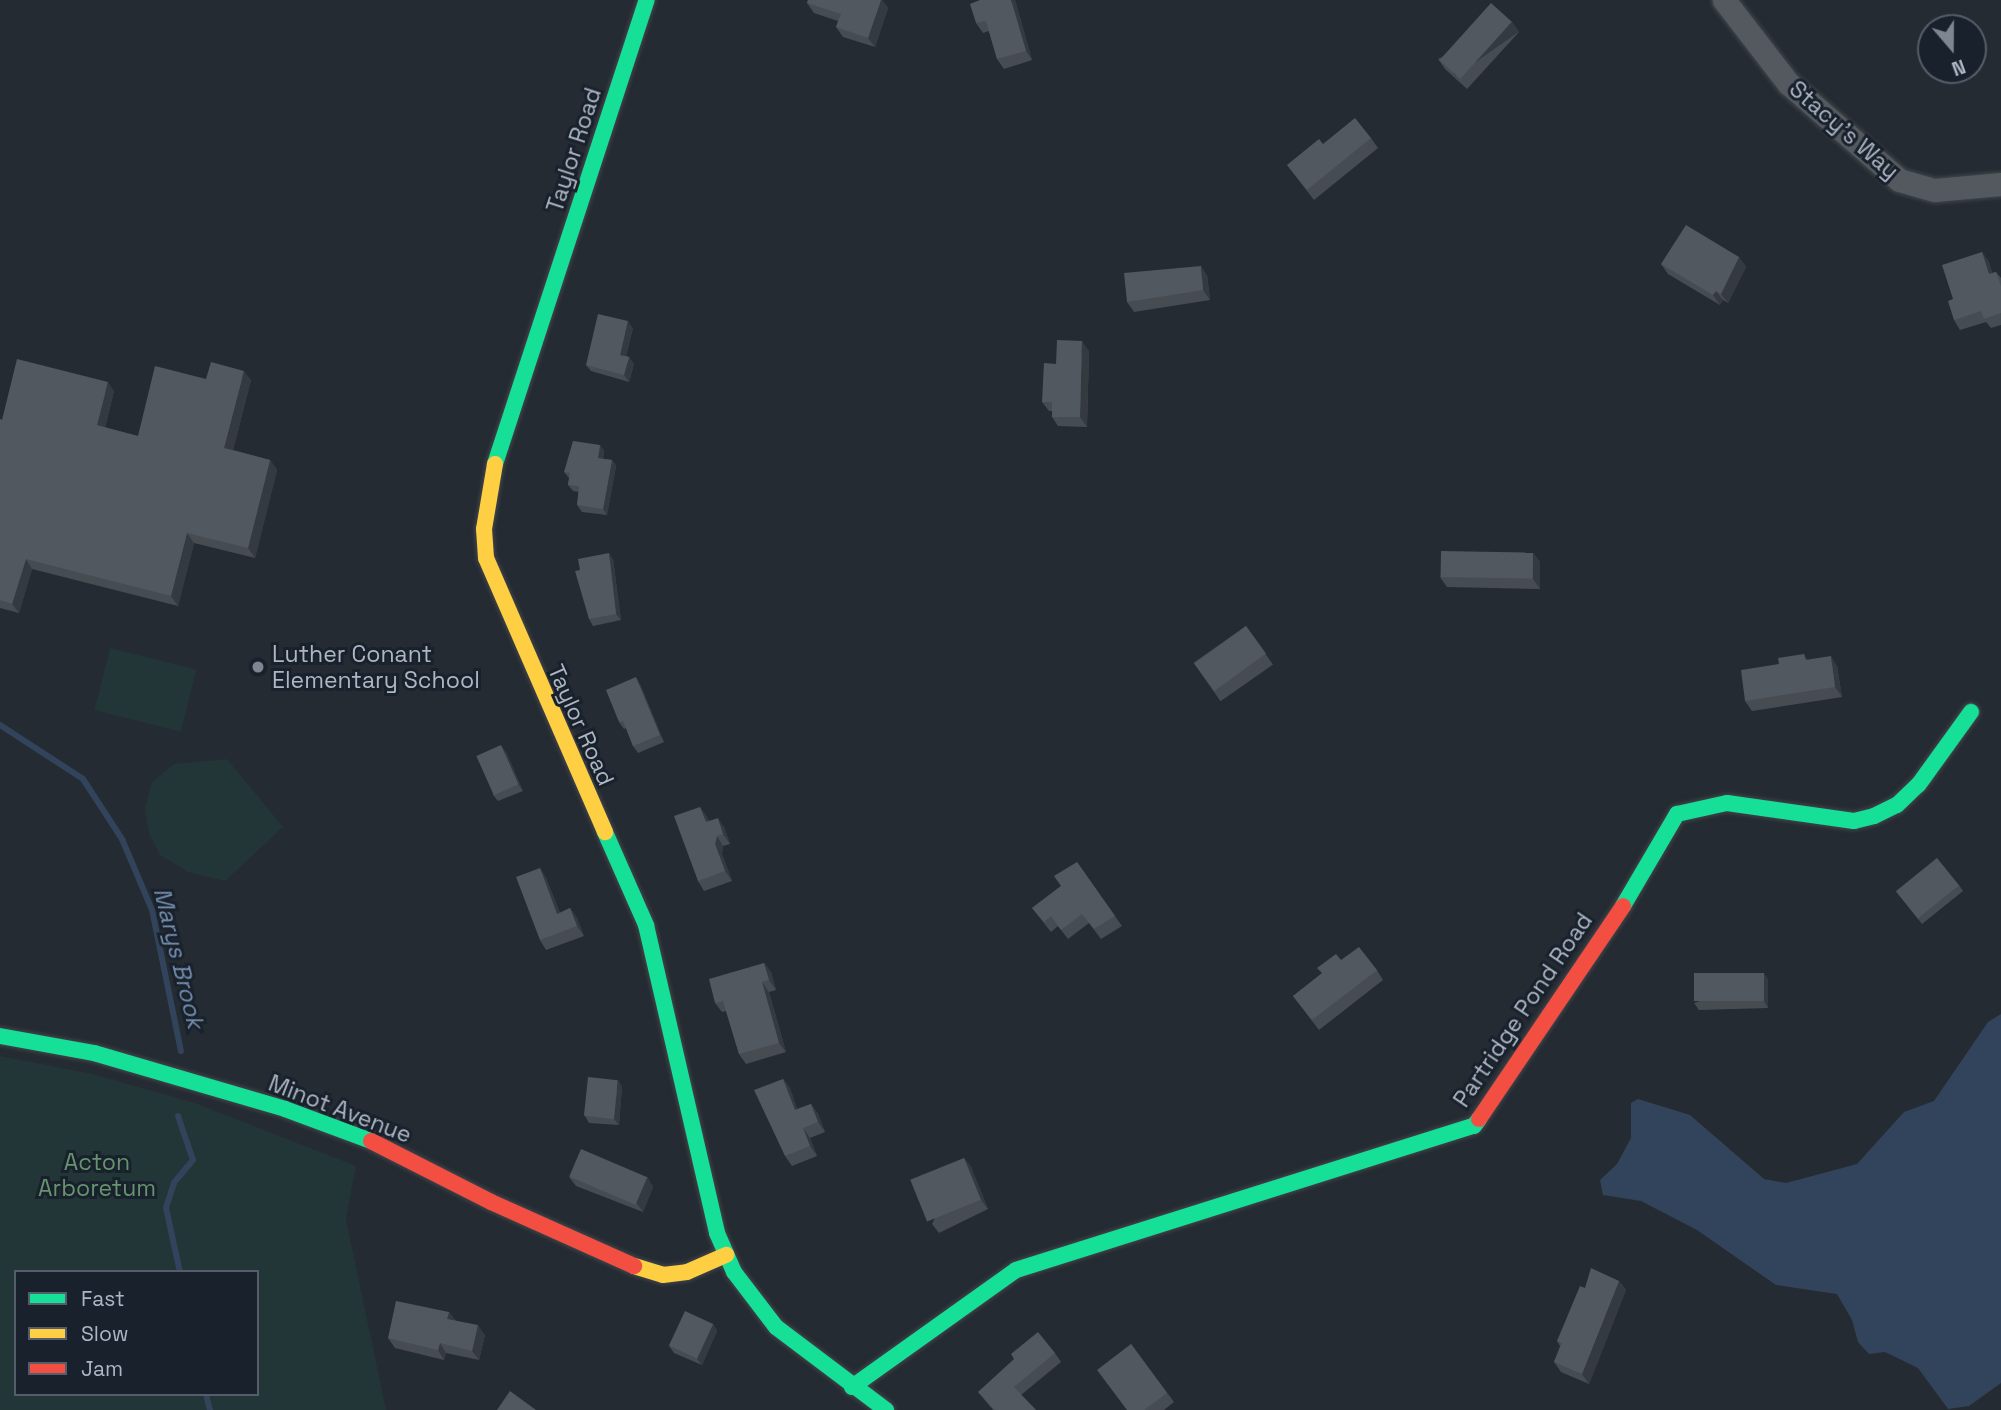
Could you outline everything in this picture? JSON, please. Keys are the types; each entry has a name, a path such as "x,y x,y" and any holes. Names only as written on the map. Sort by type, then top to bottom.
{"street":[{"name":"Taylor Road","path":"646,0 492,474 484,529 486,558 646,925 717,1233 726,1255 776,1327 852,1387 886,1410"},
{"name":"Stacy's Way","path":"1724,0 1788,83 1899,180 1935,190 2001,184"},
{"name":"Partridge Pond Road","path":"852,1387 1016,1270 1474,1126 1655,858 1677,814 1727,803 1854,821 1874,816 1897,805 1919,784 1971,712"},
{"name":"Minot Avenue","path":"0,1036 94,1053 285,1109 377,1143 491,1202 639,1268 663,1275 687,1272 726,1255"}],"green space":[{"path":"110,648 196,670 181,732 95,710"},
{"path":"227,759 283,827 225,881 188,872 160,855 149,833 145,809 152,782 174,764"},
{"name":"Acton Arboretum","path":"0,1056 92,1074 195,1103 356,1166 346,1219 386,1410 0,1410"}],"water":[{"path":"2001,1014 2001,1383 1969,1406 1948,1409 1918,1368 1885,1352 1869,1354 1858,1342 1852,1320 1837,1294 1776,1285 1697,1230 1641,1201 1603,1195 1600,1180 1617,1164 1631,1138 1631,1103 1638,1099 1690,1115 1764,1179 1786,1183 1857,1164 1904,1112 1934,1101 1988,1022"}],"building":[{"path":"808,0 881,0 868,38 836,27 841,14 807,3"},
{"path":"980,0 1011,0 1026,51 997,59 986,21 976,23 970,4"},
{"path":"1491,3 1512,22 1460,79 1439,60"},
{"path":"1355,118 1371,138 1307,190 1287,165 1319,139 1323,144"},
{"path":"1686,225 1739,257 1721,294 1716,291 1713,295 1661,264"},
{"path":"1982,252 1989,274 1996,272 2001,286 2001,313 1984,319 1981,311 1954,320 1948,301 1953,299 1942,265"},
{"path":"1201,266 1203,290 1127,302 1124,273"},
{"path":"598,314 628,321 620,355 629,357 624,375 586,365"},
{"path":"1057,340 1082,341 1080,417 1052,417 1052,402 1042,402 1044,363 1056,364"},
{"path":"17,359 108,382 97,425 138,436 155,366 206,379 211,362 244,371 224,448 270,460 248,548 187,533 171,596 26,559 12,604 0,600 0,419 2,420"},
{"path":"573,441 600,445 598,458 612,460 603,509 577,505 579,486 568,485 570,473 564,472"},
{"path":"1441,551 1533,553 1533,579 1441,577"},
{"path":"609,553 616,614 589,619 575,571 580,570 578,559"},
{"path":"1246,626 1266,654 1214,691 1194,664"},
{"path":"1804,654 1805,660 1831,656 1835,687 1745,701 1741,670 1779,664 1778,658"},
{"path":"636,677 660,735 633,746 623,721 619,722 606,690"},
{"path":"501,745 518,784 494,795 476,756"},
{"path":"700,807 706,822 718,818 723,834 717,836 715,844 725,871 698,881 674,816"},
{"path":"1937,858 1959,885 1918,919 1896,891"},
{"path":"1077,862 1115,916 1094,929 1082,914 1061,930 1051,916 1044,922 1032,908 1061,886 1054,876"},
{"path":"540,868 557,914 570,908 577,926 540,940 516,877"},
{"path":"1359,947 1377,970 1312,1020 1293,996 1322,973 1317,968 1336,954 1341,960"},
{"path":"764,963 769,980 762,982 779,1043 739,1054 723,1001 715,1003 709,979"},
{"path":"1694,973 1764,973 1764,1001 1694,1001"},
{"path":"588,1077 618,1080 614,1119 584,1116"},
{"path":"783,1079 795,1110 811,1104 818,1122 803,1128 810,1146 785,1156 754,1090"},
{"path":"581,1149 647,1177 636,1205 569,1177"},
{"path":"964,1158 981,1200 927,1221 910,1180"},
{"path":"1591,1268 1619,1281 1582,1374 1554,1362 1562,1343 1557,1341 1580,1286 1585,1288"},
{"path":"396,1301 449,1312 447,1319 478,1325 472,1351 440,1343 438,1350 388,1338"},
{"path":"685,1311 713,1324 697,1359 669,1345"},
{"path":"1038,1332 1055,1353 1014,1387 1036,1410 995,1410 978,1392 1014,1359 1011,1354"},
{"path":"1131,1344 1167,1393 1144,1410 1127,1410 1097,1370"},
{"path":"510,1391 536,1410 497,1410"}],"waterway":[{"name":"Marys Brook","path":"0,725 83,779 122,839 152,910 181,1051"},
{"name":"Marys Brook","path":"178,1116 193,1160 174,1183 166,1208 180,1270"},
{"name":"Marys Brook","path":"206,1396 210,1410"}],"traffic: fast":[{"path":"495,464 647,0"},
{"path":"1623,906 1677,814 1727,803 1854,821 1874,816 1897,805 1919,784 1971,712"},
{"path":"605,832 646,925 717,1233 734,1272 776,1327 886,1410"},
{"path":"0,1036 94,1053 285,1109 371,1141"},
{"path":"852,1387 1016,1270 1474,1126 1479,1119"}],"traffic: slow":[{"path":"495,464 484,529 486,558 605,832"},
{"path":"634,1266 663,1275 687,1272 726,1255"}],"traffic: jam":[{"path":"1479,1119 1623,906"},
{"path":"371,1141 491,1202 634,1266"}],"place":[{"name":"Luther Conant Elementary School","path":"258,667"}]}
